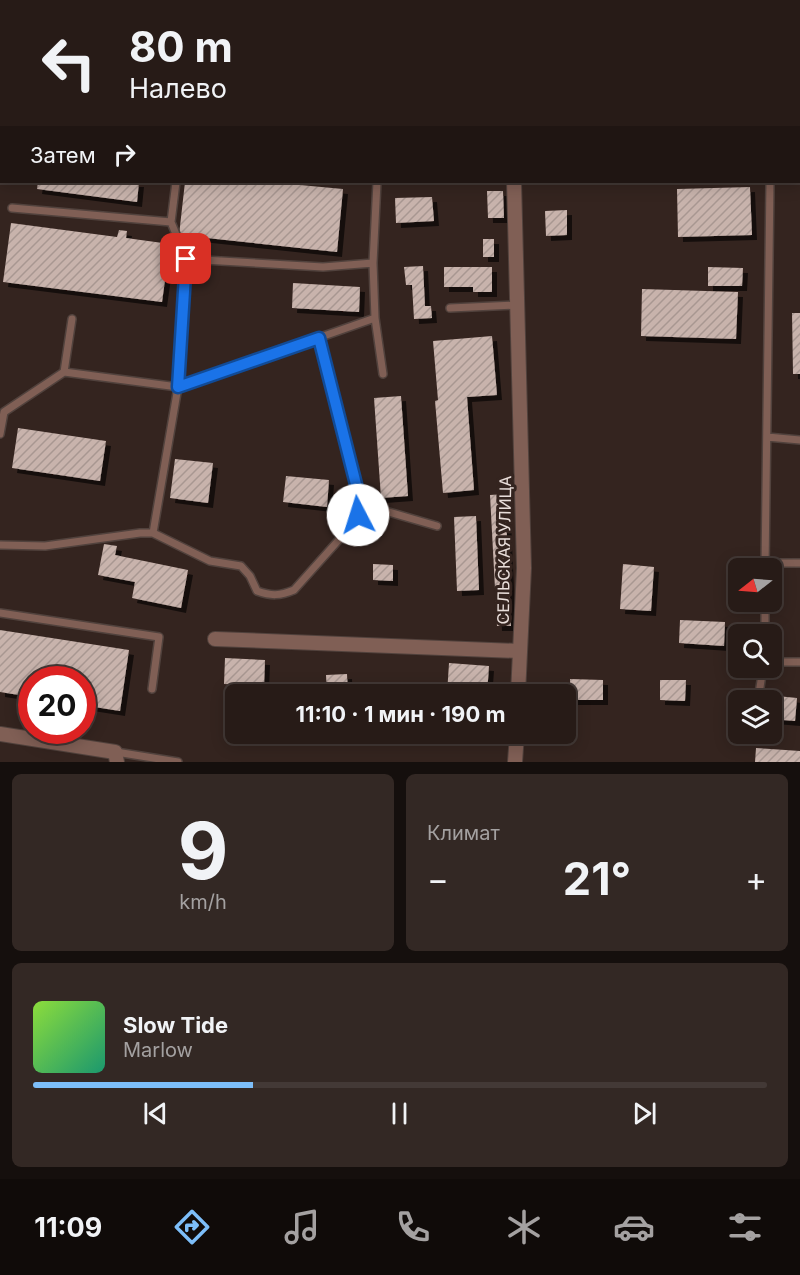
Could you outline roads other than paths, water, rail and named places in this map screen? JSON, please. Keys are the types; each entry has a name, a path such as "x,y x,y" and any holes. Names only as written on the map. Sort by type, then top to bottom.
{"street":[{"name":"СЕЛЬСКАЯ УЛИЦА","path":"514,183 524,568 518,684"},
{"path":"215,639 519,651"},
{"path":"0,734 116,757"},
{"path":"515,762 516,744"}],"lane":[{"path":"153,533 178,387 186,259 171,222 176,183"},
{"path":"377,183 373,263 375,318 383,374"},
{"path":"765,558 770,183"},
{"path":"12,208 171,222"},
{"path":"186,259 323,267 373,263"},
{"path":"450,308 517,305"},
{"path":"0,434 4,412 64,372 178,387 375,318"},
{"path":"64,372 72,319"},
{"path":"0,545 45,546 153,533 210,561 241,566 250,576 257,591 269,596 294,590 353,524 361,504 319,338"},
{"path":"767,438 800,440"},
{"path":"361,504 437,526"},
{"path":"782,565 800,563"},
{"path":"0,612 159,637 152,689"},
{"path":"782,662 800,662"},
{"path":"116,757 178,762"}]}
